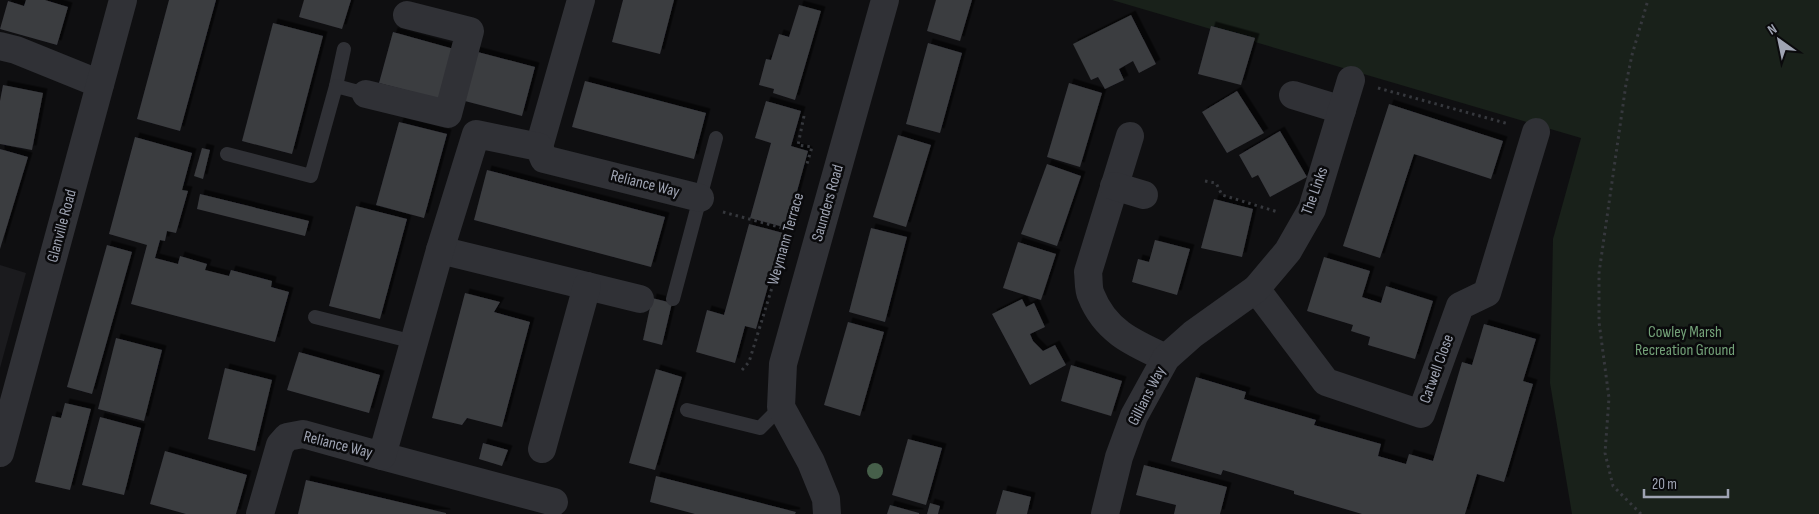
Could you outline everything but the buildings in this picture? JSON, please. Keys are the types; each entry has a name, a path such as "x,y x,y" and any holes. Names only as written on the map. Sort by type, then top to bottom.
{"street":[{"name":"Glanville Road","path":"0,453 123,0"},
{"path":"540,148 581,0"},
{"name":"Saunders Road","path":"781,408 783,364 885,0"},
{"path":"407,14 470,31 448,114"},
{"path":"0,46 16,50 100,84"},
{"name":"The Links","path":"1256,289 1288,251 1312,209 1351,80"},
{"name":"Reliance Way","path":"366,94 448,114 466,123 476,134 540,148 544,159 699,202"},
{"path":"1292,95 1342,110"},
{"name":"Catwell Close","path":"1256,289 1326,382 1421,414 1460,306 1487,293 1536,132"},
{"name":"Reliance Way","path":"382,456 440,250 476,134"},
{"path":"1130,136 1088,272 1090,294 1105,322 1130,342 1166,358"},
{"path":"1114,186 1144,195"},
{"path":"440,250 640,299"},
{"path":"542,449 587,286"},
{"name":"Gillians Way","path":"1105,514 1119,456 1134,416 1166,358 1193,334 1256,289"},
{"path":"781,408 810,462 826,499 827,514"},
{"name":"Reliance Way","path":"260,514 280,445 287,437 303,434 554,502"}],"lane":[{"path":"228,154 311,176 336,86 344,49"},
{"name":"Reliance Way","path":"336,86 366,94"},
{"path":"673,299 716,138"},
{"path":"315,316 414,342"},
{"path":"687,410 760,428 781,408"}],"path":[{"path":"1641,514 1613,486 1604,453 1609,398 1599,322 1599,273 1626,84 1632,55 1648,0"},
{"path":"1351,80 1536,132"},
{"name":"Weymann Terrace","path":"804,116 798,145 812,148 804,175"},
{"path":"1206,181 1216,183 1222,195 1305,221"},
{"path":"699,202 790,230"},
{"name":"Weymann Terrace","path":"787,239 792,221"},
{"name":"Weymann Terrace","path":"742,370 749,362 781,258"}],"shaded area":[{"path":"0,265 26,273 0,368"}],"green space":[{"name":"Cowley Marsh Recreation Ground","path":"1112,0 1819,0 1819,514 1572,514 1550,383 1553,239 1581,138"}]}
